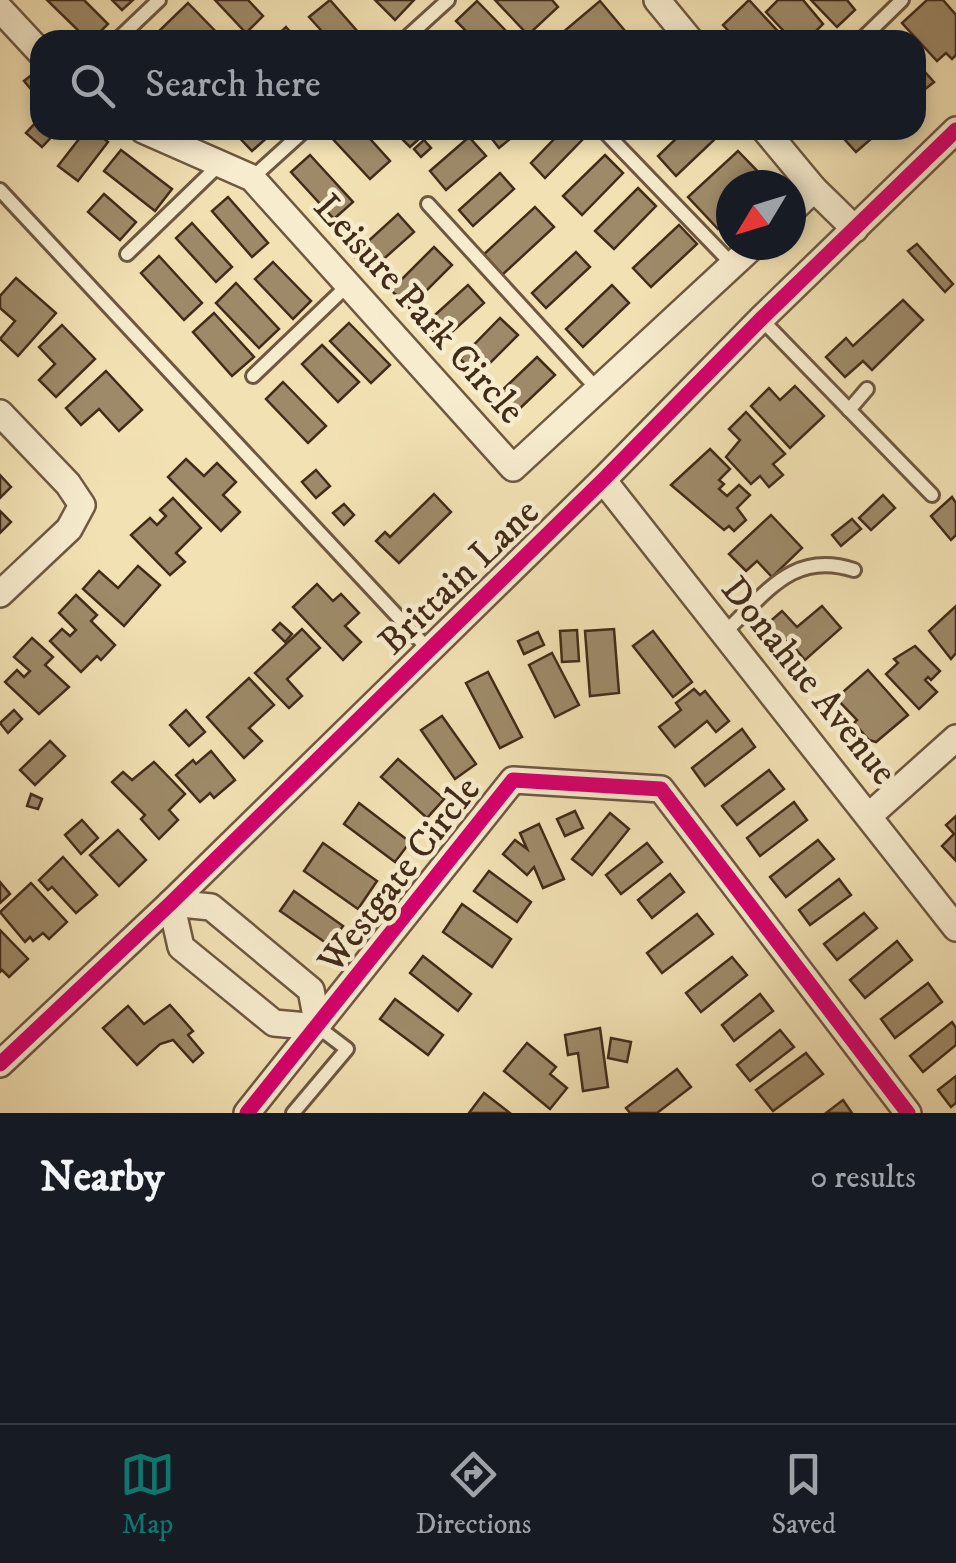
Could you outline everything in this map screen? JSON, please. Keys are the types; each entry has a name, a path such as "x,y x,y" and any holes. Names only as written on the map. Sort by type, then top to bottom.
{"street":[{"path":"657,0 682,30"},
{"path":"0,9 30,41"},
{"name":"Brittain Lane","path":"0,1064 171,904 603,480 760,319 956,130"},
{"name":"Leisure Park Circle","path":"166,140 252,178 513,468 738,260"},
{"path":"774,140 814,189 854,228"},
{"path":"806,197 814,189"},
{"path":"0,413 82,504 68,529 0,594"},
{"name":"Donahue Avenue","path":"603,480 956,928"},
{"path":"870,815 956,738"},
{"name":"Westgate Circle","path":"247,1113 514,780 660,788 908,1113"},
{"path":"171,904 210,906 311,990 318,1026 274,1023 182,946 171,904"}],"lane":[{"path":"126,30 158,0"},
{"path":"415,30 448,0"},
{"path":"870,30 902,0"},
{"path":"252,178 293,140"},
{"path":"613,140 733,265"},
{"path":"127,254 220,164"},
{"path":"0,190 428,649"},
{"path":"428,204 598,390"},
{"path":"253,376 348,284"},
{"path":"760,319 932,496"},
{"path":"849,410 867,388"},
{"path":"724,632 791,571 822,564 854,570"},
{"path":"292,1113 347,1049 318,1026"}],"building":[{"path":"47,0 84,0 108,24 102,30 78,30"},
{"path":"112,0 133,0 122,10"},
{"path":"215,0 248,0 263,16 249,30 243,30"},
{"path":"330,0 356,30 321,30 309,17"},
{"path":"375,0 414,0 395,20"},
{"path":"495,0 552,0 558,7 533,30 523,30"},
{"path":"749,0 777,30 728,30 723,25"},
{"path":"778,0 803,0 823,24 817,30 783,30 766,12"},
{"path":"811,0 847,0 855,10 837,27"},
{"path":"927,0 943,0 956,15 956,55 952,59 946,53 937,61 926,49 926,30 908,30 902,23"},
{"path":"477,1 505,30 465,30 456,21"},
{"path":"600,1 624,30 566,30"},
{"path":"188,3 214,30 160,30"},
{"path":"78,140 108,142 78,181 58,166"},
{"path":"242,140 264,140 252,151"},
{"path":"334,140 371,140 390,161 370,179"},
{"path":"424,140 431,148 421,157 414,149"},
{"path":"466,140 472,140 486,156 446,190 430,171"},
{"path":"493,140 509,140 499,148"},
{"path":"553,140 582,140 545,178 531,163"},
{"path":"675,140 714,140 676,176 658,156"},
{"path":"845,140 870,140 856,152"},
{"path":"121,150 172,189 155,211 104,171"},
{"path":"738,151 756,170 717,170"},
{"path":"310,155 353,202 334,219 291,172"},
{"path":"605,155 623,173 582,215 563,196"},
{"path":"716,171 716,227 688,197"},
{"path":"500,173 514,189 473,226 459,210"},
{"path":"638,188 656,206 614,249 595,231"},
{"path":"104,194 136,222 120,240 88,212"},
{"path":"228,197 268,243 252,257 212,211"},
{"path":"535,207 554,227 502,275 483,255"},
{"path":"398,214 414,232 369,272 353,255"},
{"path":"192,223 232,267 216,282 176,238"},
{"path":"679,225 697,244 651,287 633,268"},
{"path":"917,244 953,284 945,292 908,251"},
{"path":"434,247 452,265 409,308 391,290"},
{"path":"576,252 590,267 546,308 532,293"},
{"path":"159,256 202,303 184,320 141,273"},
{"path":"273,262 311,301 293,319 255,279"},
{"path":"16,278 56,313 18,356 0,339 15,321 0,308 0,296"},
{"path":"236,283 279,329 259,348 216,303"},
{"path":"468,285 484,303 442,341 426,323"},
{"path":"612,285 629,303 583,347 566,329"},
{"path":"903,300 923,320 872,370 863,361 845,377 826,357 846,338 853,346"},
{"path":"214,313 254,357 232,376 193,332"},
{"path":"500,318 518,335 477,376 460,359"},
{"path":"349,323 390,365 371,383 330,341"},
{"path":"62,325 95,359 56,397 39,380 55,364 39,347"},
{"path":"322,345 359,382 338,402 302,364"},
{"path":"537,357 555,375 512,416 494,398"},
{"path":"106,371 142,410 119,431 99,409 81,425 66,408"},
{"path":"283,382 326,426 308,443 266,399"},
{"path":"795,386 824,416 790,448 751,406 769,388 780,400"},
{"path":"746,412 785,454 773,464 783,475 769,487 760,476 751,484 726,457 740,440 729,429"},
{"path":"710,449 730,469 719,480 724,484 719,489 727,496 739,485 750,495 737,508 746,520 734,531 729,526 724,530 671,485"},
{"path":"186,459 204,476 217,463 236,482 223,495 240,512 221,531 168,477"},
{"path":"316,470 330,486 316,498 302,482"},
{"path":"0,475 11,487 0,498"},
{"path":"434,494 451,512 399,563 376,541 385,532 390,537"},
{"path":"883,495 895,508 871,530 859,518"},
{"path":"952,497 956,503 956,535 951,540 931,516"},
{"path":"173,498 201,528 176,553 185,562 170,575 131,535 150,518 157,525 166,516 160,510"},
{"path":"344,504 354,515 344,525 333,513"},
{"path":"0,511 11,522 0,533"},
{"path":"771,515 802,548 772,577 757,561 746,571 729,554"},
{"path":"852,519 861,529 841,546 832,535"},
{"path":"138,566 160,585 124,626 83,589 99,571 118,588"},
{"path":"317,584 333,601 341,594 359,613 345,626 361,642 343,660 293,607"},
{"path":"76,595 97,615 91,621 115,645 101,660 97,656 81,672 50,641 62,629 70,636 76,630 59,613"},
{"path":"822,606 841,628 805,660 788,640 782,646 765,626 782,611 797,627"},
{"path":"956,606 956,653 951,659 929,631"},
{"path":"280,623 292,634 285,642 273,630"},
{"path":"302,629 320,648 287,679 302,696 289,708 255,673"},
{"path":"614,629 619,693 590,696 585,631"},
{"path":"577,630 579,661 562,662 560,631"},
{"path":"653,631 692,682 673,697 633,646"},
{"path":"538,632 544,645 524,654 518,641"},
{"path":"32,638 53,657 45,665 69,687 39,714 5,682 17,670 24,677 30,671 14,657"},
{"path":"915,646 940,671 931,680 925,680 937,692 919,709 886,674 898,663 894,659"},
{"path":"552,653 579,705 555,717 529,665"},
{"path":"868,670 908,715 876,742 869,740 836,698"},
{"path":"488,672 522,737 500,748 466,683"},
{"path":"249,678 274,705 249,728 262,741 244,758 207,717"},
{"path":"694,689 700,695 705,691 729,721 716,732 707,721 675,747 659,727 681,710 676,703"},
{"path":"14,710 22,719 8,733 0,723"},
{"path":"186,710 205,732 189,746 170,725"},
{"path":"442,716 476,764 455,779 421,730"},
{"path":"742,729 755,747 705,786 692,768"},
{"path":"50,741 65,756 35,785 20,770"},
{"path":"211,751 235,780 214,798 210,793 200,802 176,775"},
{"path":"398,759 444,799 427,818 381,777"},
{"path":"154,762 185,794 169,810 178,820 159,839 141,819 145,815 112,782 123,772 132,780"},
{"path":"769,770 784,789 737,825 722,806"},
{"path":"31,794 42,799 38,809 27,806"},
{"path":"794,802 807,820 760,856 747,838"},
{"path":"359,803 410,842 395,862 344,824"},
{"path":"575,811 583,828 565,836 557,819"},
{"path":"610,813 629,829 592,875 572,859"},
{"path":"956,816 956,861 942,846 954,834 946,825"},
{"path":"82,820 98,838 81,854 65,835"},
{"path":"539,824 564,879 543,888 534,867 527,875 503,854 515,840 527,849 520,833"},
{"path":"118,830 146,860 119,886 90,855"},
{"path":"818,840 834,859 786,897 770,877"},
{"path":"323,843 377,881 358,909 304,871"},
{"path":"647,843 662,862 621,894 606,875"},
{"path":"63,857 97,895 76,913 52,887 48,890 39,880"},
{"path":"489,871 531,902 517,922 474,891"},
{"path":"670,874 684,892 652,918 638,900"},
{"path":"839,879 851,895 810,925 799,910"},
{"path":"0,882 10,894 0,903"},
{"path":"31,883 67,922 49,939 43,933 25,942 0,912"},
{"path":"294,891 343,926 329,945 280,911"},
{"path":"462,904 511,939 492,967 443,932"},
{"path":"864,913 877,928 837,960 824,944"},
{"path":"697,914 713,934 662,973 647,953"},
{"path":"0,930 28,959 9,977 0,972"},
{"path":"897,941 912,960 865,998 850,980"},
{"path":"423,956 471,994 458,1011 410,973"},
{"path":"732,957 747,975 701,1012 686,993"},
{"path":"928,983 942,1002 895,1038 881,1019"},
{"path":"760,994 773,1011 734,1041 722,1025"},
{"path":"395,999 443,1035 428,1055 380,1019"},
{"path":"170,1005 193,1031 188,1035 203,1053 193,1062 173,1040 160,1044 137,1065 103,1028 128,1006 144,1024"},
{"path":"952,1022 956,1045 923,1072 910,1056"},
{"path":"600,1028 608,1087 583,1091 578,1053 568,1055 565,1035"},
{"path":"780,1030 794,1047 750,1081 737,1065"},
{"path":"611,1038 631,1042 627,1062 608,1058"},
{"path":"527,1043 556,1067 550,1074 567,1088 550,1109 504,1071"},
{"path":"806,1053 823,1074 773,1111 756,1090"},
{"path":"677,1069 691,1087 657,1113 630,1113 626,1108"},
{"path":"956,1076 956,1103 951,1107 938,1090"},
{"path":"484,1093 510,1113 469,1113"},
{"path":"843,1100 852,1113 826,1113"}],"cycle path":[{"path":"0,1064 171,903 956,130"},
{"path":"247,1113 513,780 661,789 908,1113"}]}
